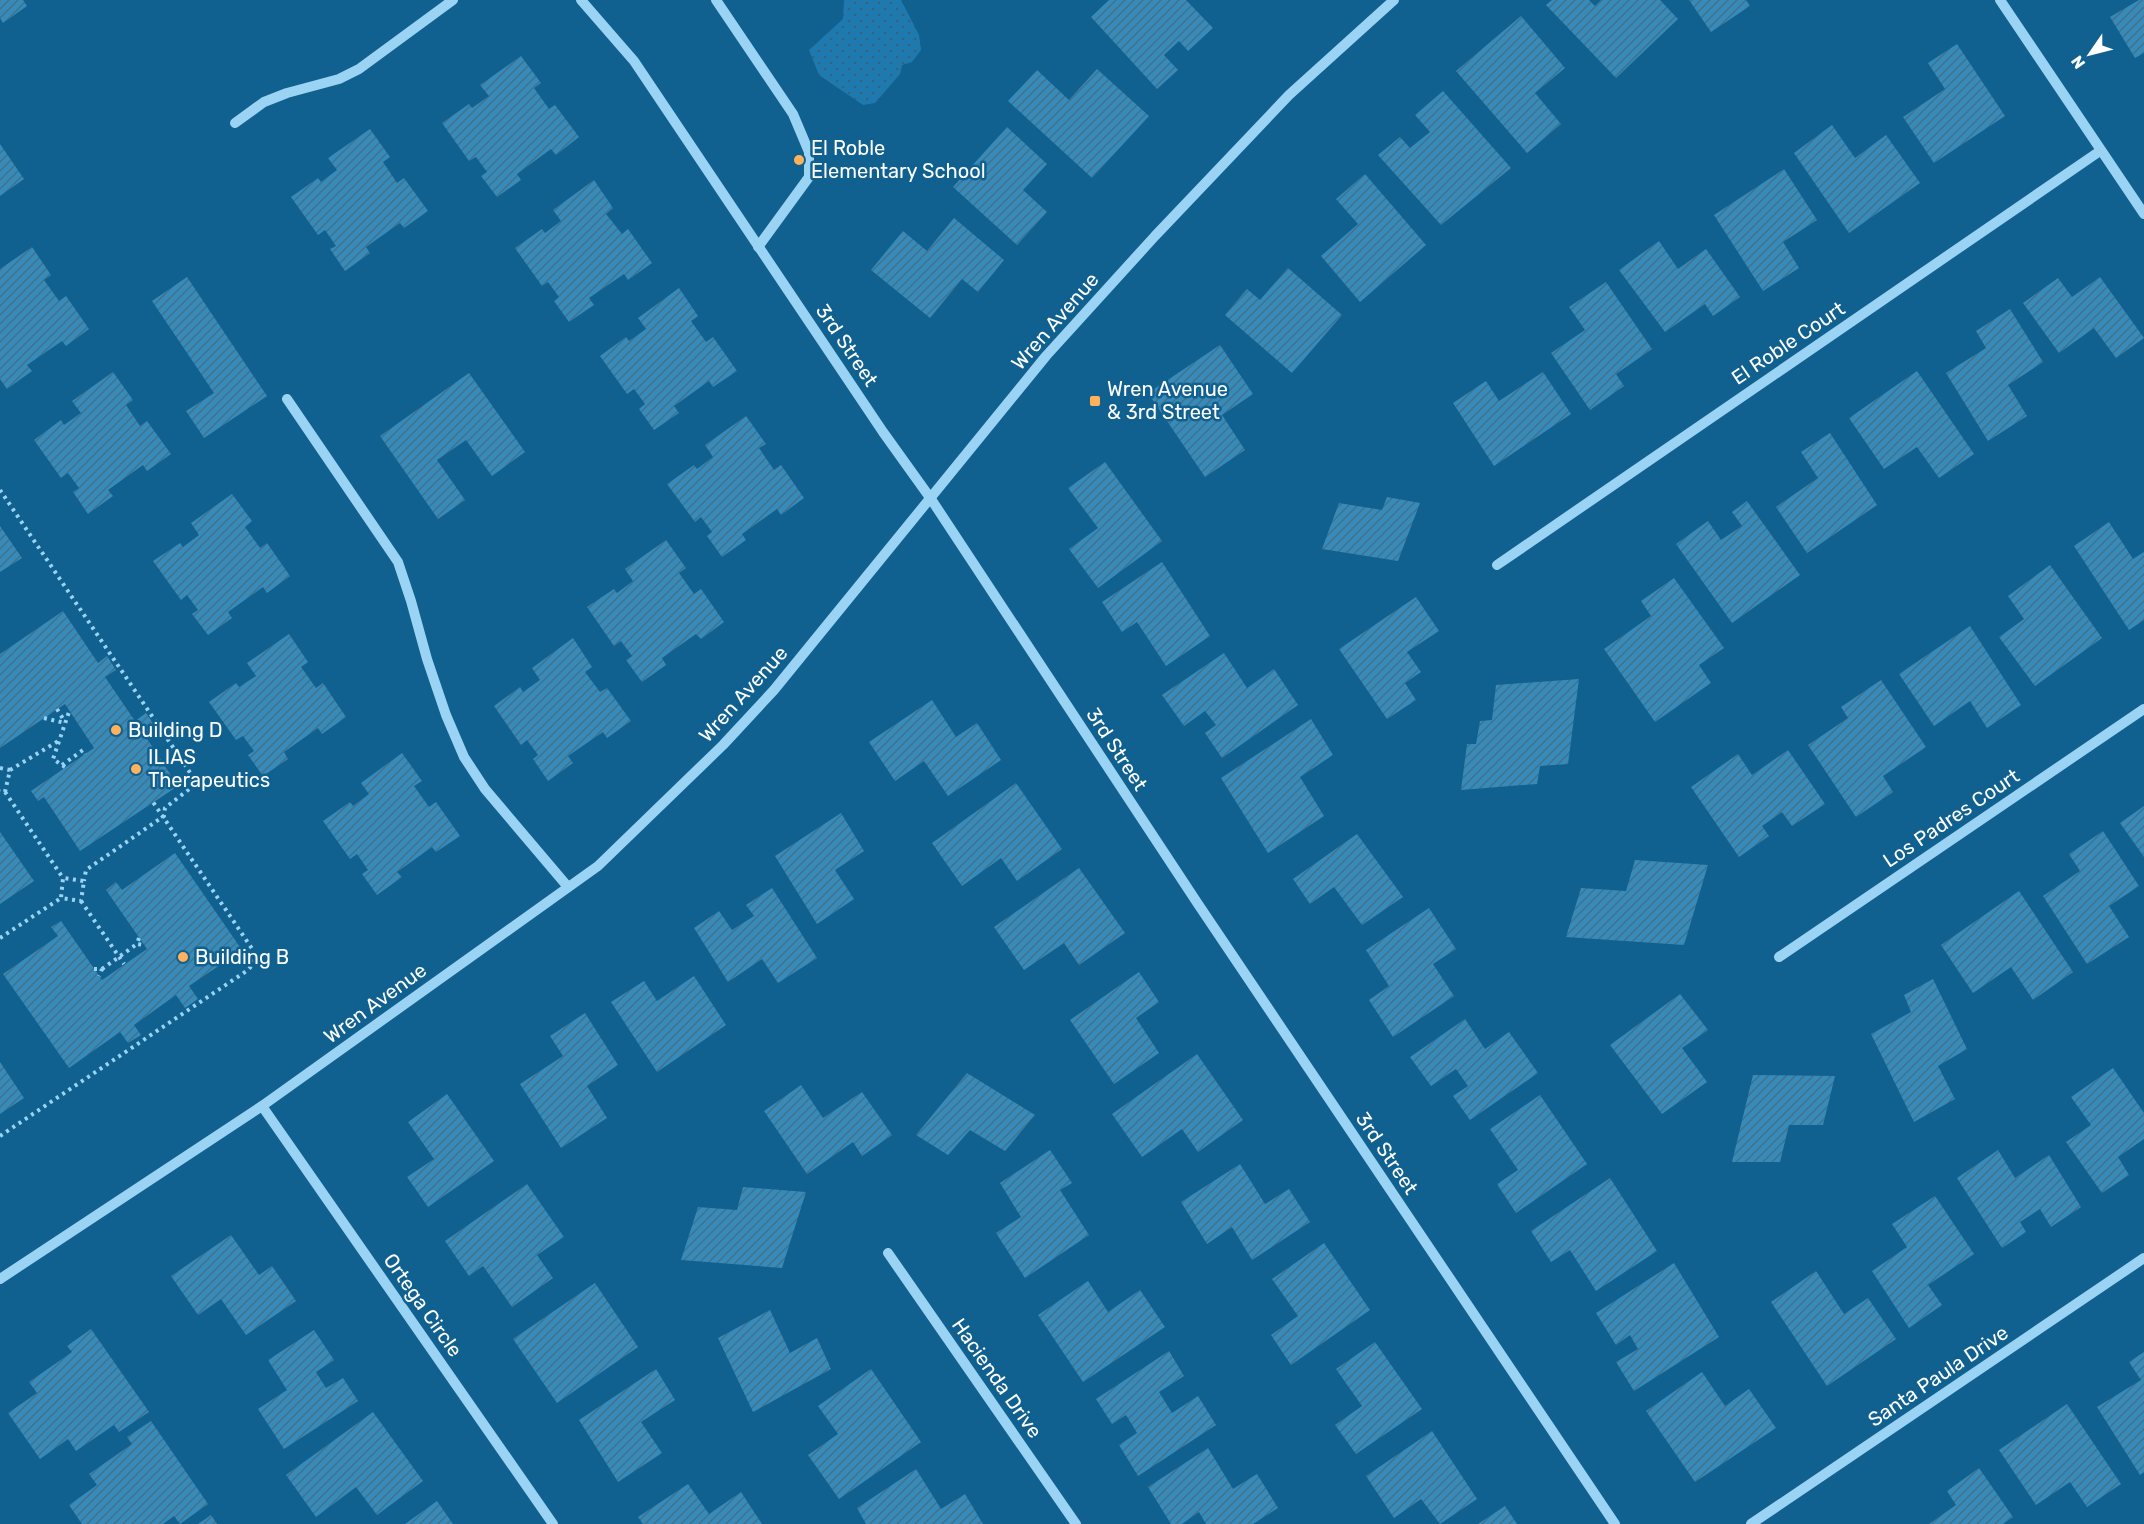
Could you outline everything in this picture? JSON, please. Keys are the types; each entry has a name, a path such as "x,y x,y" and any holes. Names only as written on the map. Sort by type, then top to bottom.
{"street":[{"path":"235,123 264,102 339,78 358,69 453,0"},
{"name":"3rd Street","path":"582,0 634,62 931,499 1211,924 1615,1524"},
{"path":"716,0 793,114 809,152 809,177 758,247"},
{"name":"Wren Avenue","path":"0,1279 262,1106 598,866 723,745 774,690 1046,356 1155,236 1289,95 1394,0"},
{"path":"2000,0 2144,214"},
{"name":"El Roble Court","path":"1497,565 2100,151"},
{"path":"287,399 398,562 427,659 446,715 464,757 485,789 568,887"},
{"name":"Los Padres Court","path":"1779,957 2144,709"},
{"name":"Ortega Circle","path":"262,1106 553,1524"},
{"name":"Hacienda Drive","path":"888,1253 1076,1524"},
{"name":"Santa Paula Drive","path":"1751,1524 2144,1258"}],"path":[{"path":"0,490 191,774 194,784 165,808 164,816 86,870 81,901 124,964"},
{"path":"57,709 65,723"},
{"path":"69,712 53,759 64,766 83,750 85,754"},
{"path":"44,718 65,723"},
{"path":"60,740 10,771 3,791 63,878 61,898"},
{"path":"0,768 10,771"},
{"path":"0,1136 253,964 255,957 253,950 153,802"},
{"path":"63,878 84,881"},
{"path":"0,938 61,898 81,901"},
{"path":"99,976 102,969 137,944 139,938"},
{"path":"137,944 144,945"},
{"path":"94,969 102,969"}],"shaded area":[{"path":"844,0 901,0 919,35 921,50 912,62 902,65 900,74 875,103 863,105 819,75 809,50 843,19"}],"building":[{"path":"0,0 23,0 27,6 3,23 0,18"},
{"path":"1109,0 1186,0 1213,28 1188,51 1179,41 1164,55 1178,70 1157,89 1091,17"},
{"path":"1552,0 1589,0 1595,6 1601,0 1660,0 1678,19 1616,78 1546,5"},
{"path":"1689,0 1746,0 1750,6 1711,32"},
{"path":"2139,0 2144,0 2144,53 2135,58 2110,17"},
{"path":"1521,16 1565,68 1535,93 1561,124 1527,153 1456,71"},
{"path":"1957,44 2005,116 1934,163 1903,117 1945,89 1928,63"},
{"path":"521,56 541,83 534,88 549,109 555,105 579,137 556,155 551,149 517,174 521,180 497,197 481,176 487,172 476,157 469,161 442,123 469,104 472,108 489,96 480,85"},
{"path":"1097,69 1149,116 1092,178 1008,101 1037,70 1069,100"},
{"path":"1443,91 1511,168 1441,225 1378,155 1400,137 1410,148 1430,132 1415,115"},
{"path":"1832,125 1855,158 1886,135 1920,183 1849,233 1794,153"},
{"path":"1007,127 1047,164 1023,190 1047,212 1017,245 953,187"},
{"path":"370,129 390,157 383,162 397,183 404,178 428,211 404,228 400,223 366,247 370,253 345,271 330,249 336,246 325,230 318,235 291,197 318,178 321,182 337,170 328,158"},
{"path":"0,144 24,179 0,196"},
{"path":"1784,169 1817,220 1783,242 1799,268 1763,291 1714,215"},
{"path":"1365,174 1426,245 1360,302 1321,256 1358,224 1336,199"},
{"path":"594,180 613,208 606,214 622,234 628,229 652,263 628,280 624,274 589,298 594,305 569,322 554,301 559,297 548,282 542,286 515,248 542,229 545,233 561,221 553,210"},
{"path":"954,218 1004,260 978,292 962,279 930,318 871,270 903,231 927,251"},
{"path":"1659,241 1678,269 1706,249 1740,297 1713,316 1705,304 1665,332 1619,270"},
{"path":"32,247 51,275 44,280 59,301 66,296 89,329 66,346 62,341 27,365 32,371 7,389 0,379 0,269"},
{"path":"1288,268 1342,315 1292,373 1225,315 1247,289 1260,300"},
{"path":"187,277 267,396 204,438 186,411 214,393 152,301"},
{"path":"2100,277 2144,338 2116,358 2094,328 2059,353 2023,303 2058,278 2072,297"},
{"path":"1606,282 1652,349 1616,374 1624,386 1590,410 1551,353 1585,330 1569,307"},
{"path":"679,288 698,316 691,321 706,342 713,337 737,371 713,387 709,381 674,406 679,413 654,430 639,409 645,404 634,389 627,394 600,356 626,337 629,341 646,329 638,318"},
{"path":"2010,309 2043,362 2008,385 2027,416 1988,441 1946,373 1986,348 1976,331"},
{"path":"1220,345 1253,394 1222,415 1245,450 1205,477 1148,393"},
{"path":"1917,371 1974,454 1939,478 1917,447 1884,469 1849,418"},
{"path":"113,372 133,400 126,405 140,426 147,421 171,454 147,471 143,465 108,490 113,496 88,514 73,492 79,488 68,473 61,478 34,440 61,420 64,425 81,413 72,401"},
{"path":"1543,372 1571,414 1494,466 1453,403 1486,381 1499,401"},
{"path":"469,373 525,452 492,476 466,440 437,460 465,500 438,519 380,436"},
{"path":"746,416 766,444 759,448 774,470 781,465 804,498 781,515 777,509 742,534 746,540 722,557 707,536 712,532 701,517 695,522 667,484 694,465 697,469 713,457 705,445"},
{"path":"1830,433 1877,505 1807,553 1776,507 1818,478 1801,452"},
{"path":"1105,462 1162,541 1098,588 1069,549 1098,528 1068,488"},
{"path":"232,494 252,521 245,527 260,548 267,543 290,576 267,593 263,587 228,612 232,618 208,635 192,614 198,610 187,595 181,600 153,561 180,543 183,547 199,535 191,523"},
{"path":"1387,497 1420,503 1398,561 1322,549 1339,503 1382,510"},
{"path":"1747,501 1800,575 1732,623 1676,544 1708,521 1721,540 1742,526 1732,512"},
{"path":"2109,522 2133,559 2144,552 2144,620 2129,630 2074,546"},
{"path":"0,526 22,558 0,572"},
{"path":"666,540 686,568 679,573 694,594 701,589 724,622 701,639 696,634 662,658 666,665 642,682 626,660 632,656 621,641 614,646 587,607 614,589 617,593 633,581 625,569"},
{"path":"1162,562 1210,636 1166,666 1137,622 1122,632 1102,602"},
{"path":"2050,565 2102,638 2035,686 1999,637 2024,619 2008,596"},
{"path":"1674,578 1724,648 1699,665 1711,683 1655,722 1604,649 1651,616 1641,601"},
{"path":"1416,597 1439,631 1407,652 1421,672 1405,683 1416,700 1387,719 1339,649"},
{"name":"Building D","path":"63,611 98,663 107,656 116,670 105,677 135,721 146,713 155,726 144,734 178,786 80,851 44,797 38,801 31,791 94,748 65,704 0,748 0,654"},
{"path":"1970,626 2021,705 1987,728 1970,701 1934,726 1899,674"},
{"path":"289,634 308,662 301,667 316,688 323,683 346,717 322,734 318,728 284,752 288,759 263,776 248,755 254,751 243,736 236,740 209,702 236,683 239,687 256,676 247,663"},
{"path":"573,638 592,667 585,672 600,692 607,688 631,721 607,738 603,732 568,756 573,763 548,781 533,759 538,755 527,740 521,745 494,706 520,687 523,692 540,680 532,668"},
{"path":"1224,653 1247,688 1274,669 1298,705 1222,758 1205,733 1216,725 1205,711 1184,726 1162,695"},
{"path":"1579,679 1568,764 1540,766 1537,784 1461,790 1467,744 1476,744 1480,721 1492,720 1496,685"},
{"path":"1881,680 1926,747 1883,776 1893,792 1856,817 1808,745 1848,718 1841,707"},
{"path":"932,700 956,737 977,723 1001,760 948,796 924,761 895,781 869,742"},
{"path":"1311,719 1333,755 1300,777 1324,816 1268,853 1221,778"},
{"path":"1788,750 1825,804 1792,826 1782,812 1762,826 1769,836 1739,857 1691,787 1738,754 1752,775"},
{"path":"402,753 422,781 414,786 429,807 436,802 460,836 436,852 432,847 397,872 402,877 377,895 362,874 368,870 357,854 350,859 323,821 350,802 353,806 369,794 361,783"},
{"path":"1016,783 1062,849 1017,881 1001,858 962,886 932,843"},
{"path":"2144,806 2144,857 2120,823"},
{"path":"841,813 864,851 835,870 854,899 817,924 775,856"},
{"path":"2103,831 2139,886 2109,906 2129,937 2087,964 2043,896 2080,871 2069,854"},
{"path":"0,832 34,881 0,904"},
{"path":"1357,834 1403,897 1362,925 1334,887 1310,904 1293,879"},
{"name":"Building B","path":"175,853 242,950 189,986 198,999 185,1008 176,995 134,1025 141,1035 128,1043 120,1032 69,1068 3,974 58,936 51,927 61,921 102,980 147,949 106,890 116,882 122,890"},
{"path":"1635,860 1708,865 1684,945 1566,937 1581,888 1626,891"},
{"path":"1079,868 1125,933 1079,965 1064,943 1024,970 994,927"},
{"path":"772,888 817,958 778,983 762,959 728,982 694,928 719,911 732,930 754,916 746,905"},
{"path":"2019,891 2073,972 2033,1000 2011,967 1973,993 1941,945"},
{"path":"1429,908 1456,949 1433,964 1454,996 1393,1037 1369,1000 1389,986 1366,950"},
{"path":"1139,972 1159,1002 1136,1018 1159,1053 1114,1084 1070,1020"},
{"path":"694,976 726,1025 657,1072 611,1002 644,981 657,1001"},
{"path":"1933,979 1967,1049 1938,1066 1955,1099 1914,1122 1871,1034 1911,1012 1904,995"},
{"path":"1680,994 1708,1030 1682,1048 1707,1082 1662,1114 1610,1045"},
{"path":"585,1013 618,1065 587,1086 607,1118 561,1148 520,1084 563,1056 550,1036"},
{"path":"1465,1019 1485,1049 1509,1032 1538,1073 1470,1120 1453,1096 1468,1086 1456,1069 1431,1086 1410,1057"},
{"path":"1197,1054 1243,1120 1198,1152 1182,1129 1142,1157 1112,1114"},
{"path":"0,1062 24,1098 0,1114"},
{"path":"2113,1068 2144,1113 2144,1139 2118,1157 2129,1175 2102,1193 2066,1142 2091,1125 2071,1097"},
{"path":"967,1073 1035,1115 1005,1151 970,1130 948,1155 916,1135"},
{"path":"1753,1075 1835,1076 1823,1125 1789,1125 1780,1162 1732,1162"},
{"path":"801,1085 823,1118 862,1092 892,1135 862,1156 853,1142 807,1174 764,1111"},
{"path":"447,1094 494,1161 428,1207 407,1177 434,1159 408,1122"},
{"path":"1540,1095 1587,1164 1516,1213 1497,1184 1518,1170 1490,1129"},
{"path":"1050,1150 1072,1183 1060,1190 1089,1235 1025,1278 996,1233 1021,1217 1000,1183"},
{"path":"1998,1150 2015,1178 2049,1155 2081,1207 2051,1227 2040,1209 2020,1222 2026,1232 2002,1248 1957,1178"},
{"path":"1240,1164 1265,1204 1289,1189 1310,1222 1252,1260 1232,1227 1207,1244 1181,1202"},
{"path":"1610,1178 1657,1251 1596,1291 1570,1250 1551,1262 1531,1231"},
{"path":"527,1184 564,1237 537,1255 553,1278 512,1307 483,1266 469,1276 445,1241"},
{"path":"743,1187 806,1192 782,1268 681,1260 698,1207 737,1210"},
{"path":"1935,1196 1974,1254 1928,1285 1942,1305 1909,1328 1872,1271 1907,1247 1892,1224"},
{"path":"231,1235 259,1275 272,1266 296,1301 246,1335 221,1299 198,1315 171,1276"},
{"path":"1324,1243 1370,1310 1291,1365 1271,1335 1298,1316 1272,1279"},
{"path":"1674,1263 1719,1337 1634,1391 1616,1362 1638,1349 1630,1335 1616,1345 1596,1313"},
{"path":"1816,1271 1844,1314 1868,1298 1896,1339 1827,1386 1771,1302"},
{"path":"1088,1281 1108,1312 1140,1290 1165,1327 1083,1382 1038,1315"},
{"path":"595,1283 638,1347 557,1403 513,1339"},
{"path":"770,1310 790,1353 817,1338 831,1369 753,1412 718,1338"},
{"path":"91,1329 149,1412 119,1432 114,1425 76,1451 68,1439 40,1459 8,1413 37,1393 29,1382 72,1352 67,1346"},
{"path":"314,1330 334,1360 316,1372 326,1388 343,1378 358,1401 284,1449 258,1409 287,1390 268,1360"},
{"path":"1375,1342 1422,1409 1356,1454 1335,1425 1362,1406 1336,1369"},
{"path":"1169,1351 1184,1376 1159,1392 1172,1413 1198,1396 1216,1425 1138,1476 1119,1445 1137,1433 1126,1415 1112,1424 1096,1399"},
{"path":"2144,1352 2144,1472 2140,1475 2097,1407 2141,1380 2129,1362"},
{"path":"656,1369 675,1400 641,1422 662,1453 618,1482 579,1420"},
{"path":"871,1369 921,1442 839,1499 808,1455 838,1434 818,1406"},
{"path":"1702,1372 1725,1406 1749,1389 1776,1428 1695,1482 1646,1411"},
{"path":"2067,1404 2121,1484 2087,1507 2070,1482 2036,1505 1999,1450"},
{"path":"373,1412 423,1481 377,1515 356,1487 316,1517 286,1475"},
{"path":"151,1421 208,1504 180,1524 174,1516 163,1524 82,1524 69,1505 97,1485 89,1474 132,1444 127,1437"},
{"path":"1432,1431 1477,1499 1440,1524 1421,1499 1394,1518 1366,1476"},
{"path":"1208,1448 1233,1489 1257,1474 1278,1508 1253,1524 1206,1524 1199,1512 1182,1524 1171,1524 1148,1487"},
{"path":"1979,1468 2013,1517 2003,1524 1929,1524 1956,1505 1947,1491"},
{"path":"916,1469 941,1509 965,1494 983,1524 866,1524 857,1508"},
{"path":"688,1484 709,1514 741,1492 762,1524 643,1524 638,1517"},
{"path":"437,1501 453,1524 405,1524"},
{"path":"1505,1506 1517,1524 1478,1524"},
{"path":"211,1515 217,1524 198,1524"}],"place":[{"name":"El Roble Elementary School","path":"799,160"},
{"name":"Wren Avenue & 3rd Street","path":"1095,401"},
{"name":"Building D","path":"116,730"},
{"name":"ILIAS Therapeutics","path":"136,769"},
{"name":"Building B","path":"183,957"}]}
